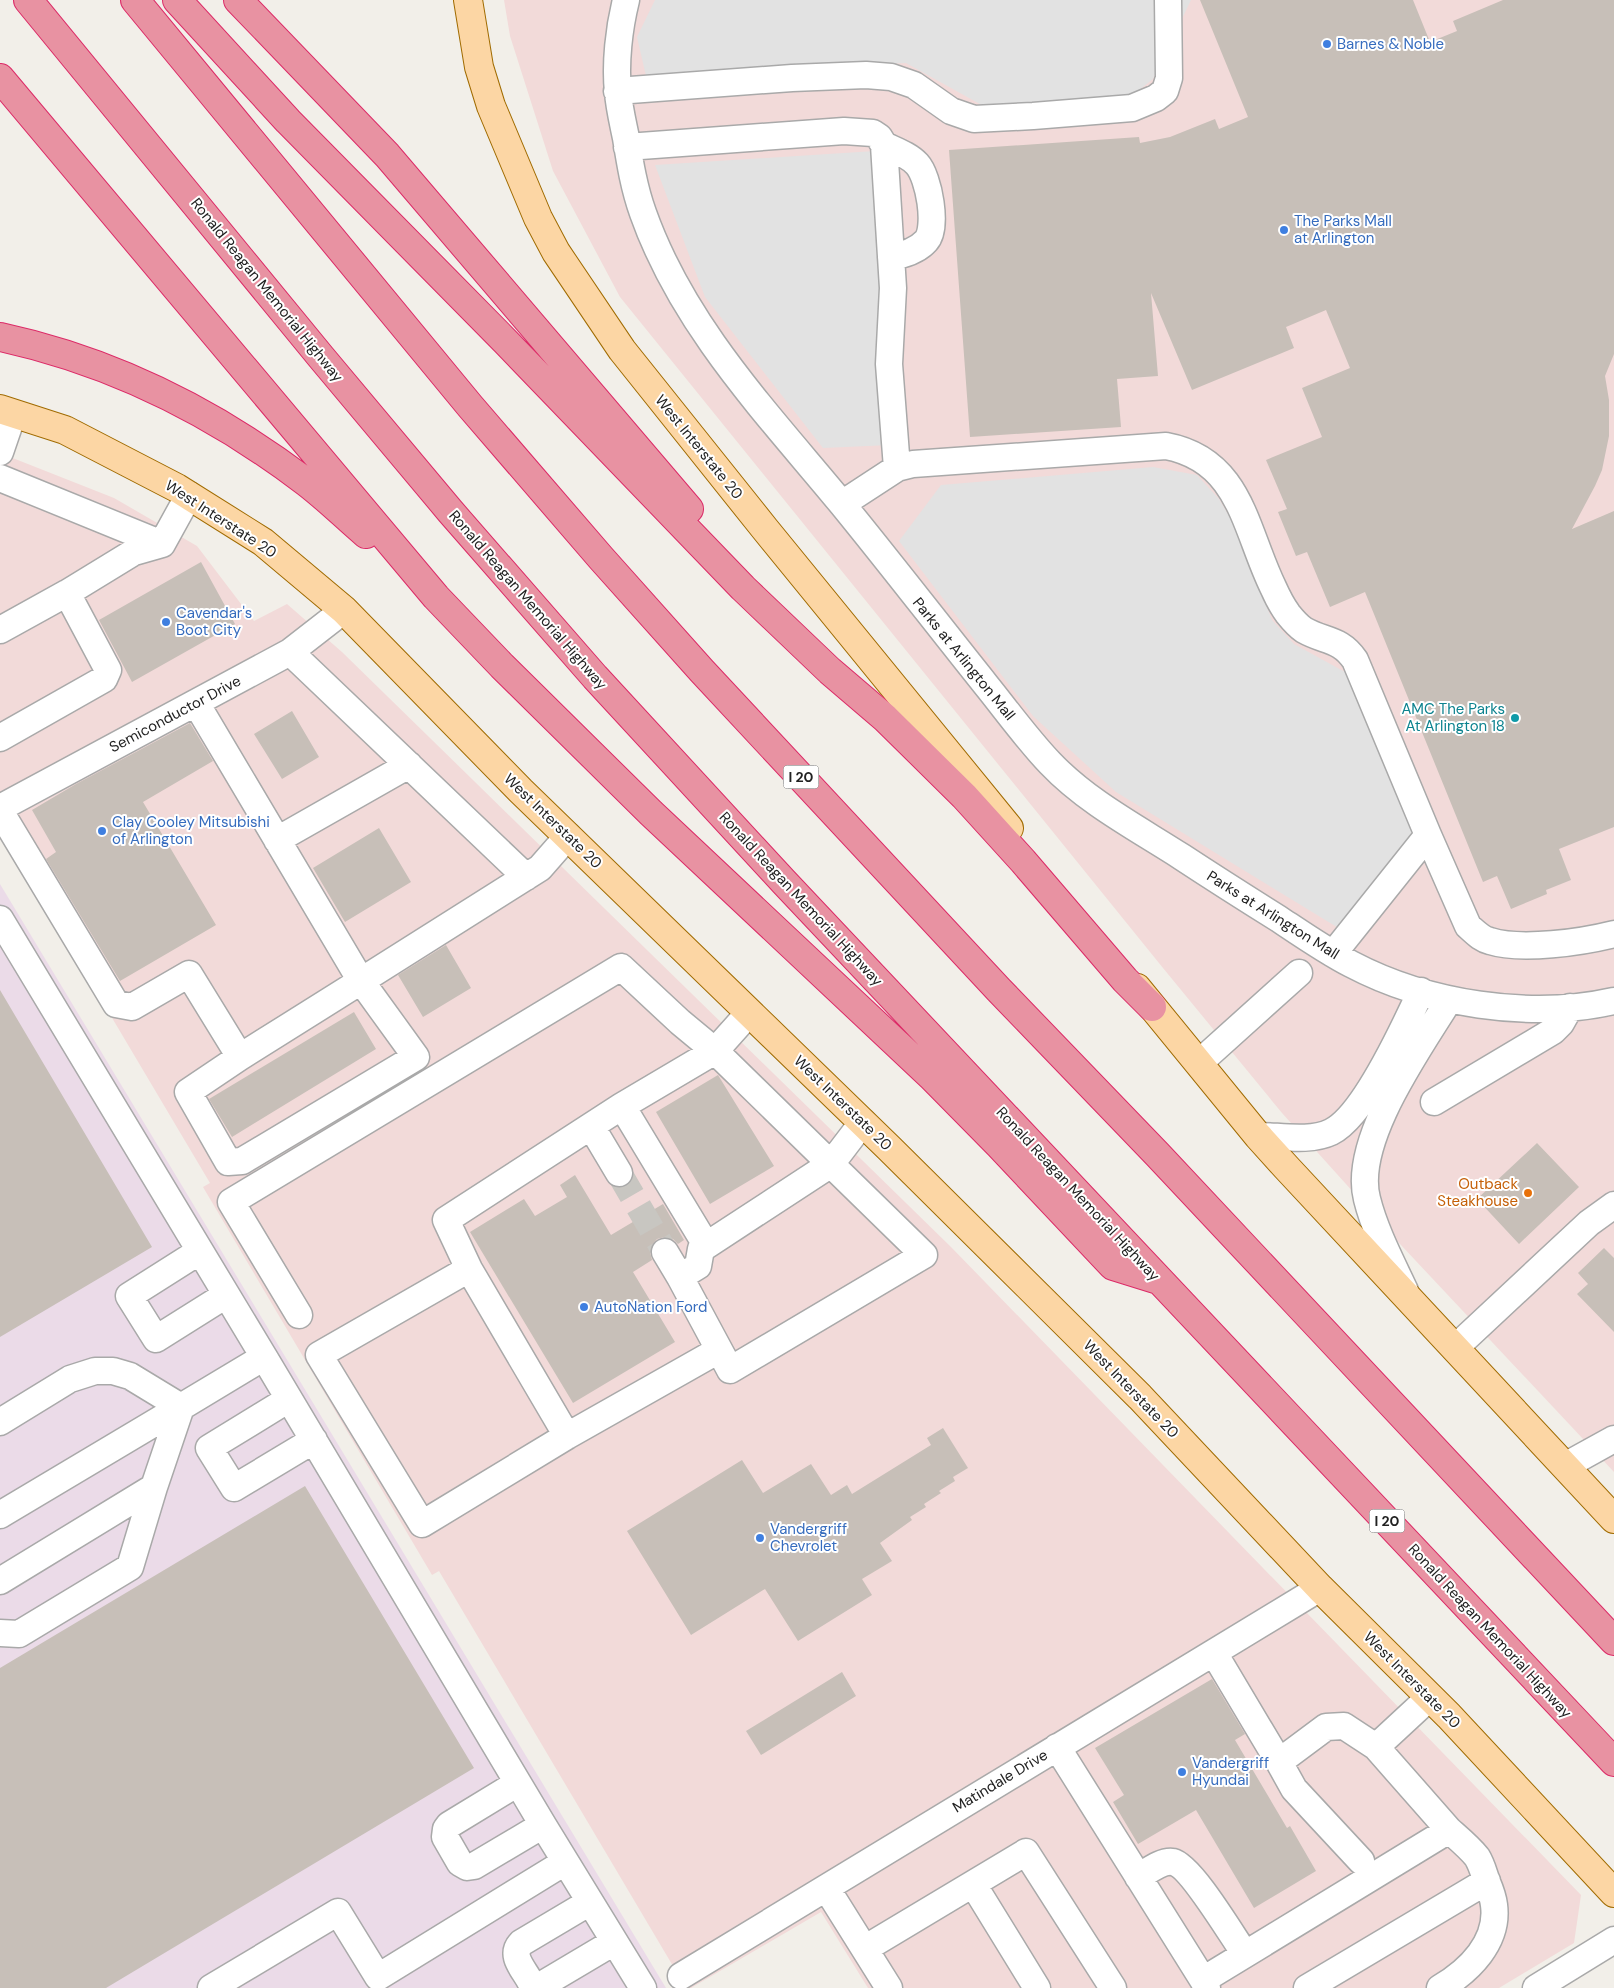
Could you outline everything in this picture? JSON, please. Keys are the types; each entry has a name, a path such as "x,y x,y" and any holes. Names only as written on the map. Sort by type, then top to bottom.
{"highway":[{"name":"Ronald Reagan Memorial Highway","path":"28,0 321,357 588,670 784,882 1614,1762"},
{"name":"I 20","path":"136,0 470,406 702,671 959,948 1170,1168 1614,1641"},
{"path":"177,0 282,114 493,328 743,588 830,671 885,718"},
{"path":"238,0 386,155 696,517 759,586 832,658 885,718 964,796 1023,861 1125,980 1152,1007"},
{"path":"0,78 436,597 502,666 651,813 931,1076 1113,1266 1159,1280"},
{"path":"0,337 30,343 118,374 172,397 246,439 307,483 436,597"}],"main road":[{"name":"West Interstate 20","path":"468,0 479,67 491,106 538,218 556,252 622,350 1258,1136 1614,1519"},
{"name":"West Interstate 20","path":"7,412 65,430 189,495 263,542 344,610 568,836 863,1122 1140,1397 1320,1588 1430,1697 1614,1893"}],"street":[{"name":"Parks at Arlington Mall","path":"626,0 619,47 617,91 634,181 643,213 667,267 727,364 791,446 842,504 924,610 1052,765 1090,798 1354,966 1449,1000 1486,1006 1518,1008 1570,1007 1614,1001"},
{"path":"617,91 792,78 866,76 891,77 914,85 951,110 974,119 1132,108 1156,98 1165,91 1169,78 1168,0"},
{"path":"627,147 844,131 873,133 879,137 884,145 917,164 926,178 931,231 927,241 904,255 891,257"},
{"path":"884,145 893,288 888,356 898,468"},
{"path":"0,452 7,412"},
{"path":"842,504 898,468 913,464 1166,446 1185,450 1203,459 1218,472 1237,500 1267,575 1287,613 1302,629 1336,642 1347,649 1355,660 1468,926 1478,936 1490,941 1516,944 1572,942 1614,934"},
{"path":"0,478 162,544"},
{"path":"0,630 67,593 134,552 162,544 189,495"},
{"path":"0,738 104,679 108,670 67,593"},
{"name":"Semiconductor Drive","path":"0,809 290,652 344,610"},
{"path":"290,652 526,876"},
{"path":"196,703 361,981 416,1057 242,1161 228,1162 188,1092 240,1057 361,981 526,876 540,868 568,836"},
{"path":"276,840 409,765"},
{"path":"0,809 116,1004 132,1007 190,974 240,1057"},
{"path":"1333,954 1428,835"},
{"path":"0,919 314,1440 565,1862 643,1988"},
{"path":"299,1314 231,1202 621,967 680,1022 715,1051 924,1255 730,1370 665,1252"},
{"path":"1199,1063 1299,974"},
{"path":"1258,1136 1317,1136 1330,1133 1346,1123 1360,1106 1403,1031 1421,991"},
{"path":"1407,1296 1380,1236 1366,1198 1364,1167 1372,1136 1392,1095 1449,1000"},
{"path":"1434,1102 1552,1031 1561,1023 1570,1007"},
{"path":"567,1436 469,1269 446,1220 622,1106 715,1051 749,1012"},
{"path":"622,1106 706,1245"},
{"path":"680,1277 698,1266 701,1249 706,1245 831,1164 863,1122"},
{"path":"591,1126 619,1173"},
{"path":"1456,1348 1590,1223 1614,1205"},
{"path":"200,1251 130,1296 156,1339 226,1295"},
{"path":"469,1269 319,1355 422,1524 567,1436 719,1350"},
{"path":"0,1516 264,1357"},
{"path":"0,1422 70,1379 95,1371 113,1372 130,1376 181,1407"},
{"path":"289,1399 209,1448 234,1488 314,1440"},
{"path":"0,1633 19,1634 130,1567 181,1407"},
{"path":"1564,1466 1614,1439"},
{"path":"0,1581 154,1487"},
{"name":"Matindale Drive","path":"681,1976 1320,1588"},
{"path":"1214,1653 1294,1789 1361,1861"},
{"path":"1376,1747 1430,1697"},
{"path":"1279,1762 1326,1727 1344,1726 1376,1747 1449,1830 1476,1857 1487,1881 1494,1906 1487,1944 1471,1965 1440,1988"},
{"path":"1056,1748 1205,1984 1245,1954 1449,1830"},
{"path":"518,1783 449,1825 446,1829 445,1837 456,1857 466,1867 474,1866 543,1825"},
{"path":"866,1948 1026,1852 1113,1988"},
{"path":"212,1988 338,1912 382,1982 565,1862"},
{"path":"1138,1877 1163,1863 1173,1862 1184,1868 1195,1880 1245,1954"},
{"path":"1307,1988 1487,1881"},
{"path":"973,1884 1037,1988"},
{"path":"827,1889 866,1948 889,1988"},
{"path":"590,1902 521,1943 516,1948 515,1955 531,1983 538,1985 545,1982 614,1942"},
{"path":"1536,1988 1614,1940"}],"shaded area":[{"path":"504,0 1614,0 1614,1472 1400,1244 1282,1113 620,297 553,171 510,36"},
{"path":"655,0 1191,0 1153,79 1123,103 987,108 906,63 646,76 637,37"},
{"path":"875,151 890,445 823,448 705,297 655,165"},
{"path":"0,453 114,498 197,546 254,621 287,604 342,652 951,1247 1581,1895 1574,1943 1499,1988 868,1988 821,1912 691,1988 686,1988 439,1571 432,1575 203,1187 210,1183 0,829"},
{"path":"1153,467 1197,475 1219,499 1235,526 1272,620 1294,644 1345,672 1417,833 1340,929 1116,792 1033,716 899,541 941,485"},
{"path":"0,884 666,1988 0,1988"}],"building":[{"name":"The Parks Mall at Arlington","path":"1200,0 1413,0 1430,42 1457,31 1453,21 1503,0 1614,0 1614,354 1605,376 1609,400 1609,436 1602,470 1572,529 1614,511 1614,827 1559,849 1571,880 1546,890 1547,894 1511,909 1497,876 1483,882 1365,592 1330,607 1307,552 1296,556 1278,512 1287,509 1266,460 1322,437 1302,388 1350,368 1326,310 1286,327 1294,348 1192,390 1151,293 1158,376 1117,379 1121,427 970,437 949,150 1139,137 1140,143 1170,137 1215,119 1219,129 1248,117"},
{"name":"Cavendar's Boot City","path":"201,562 235,624 132,682 99,620"},
{"name":"Clay Cooley Mitsubishi of Arlington","path":"292,711 319,757 282,779 254,734"},
{"name":"Clay Cooley Mitsubishi of Arlington","path":"190,723 213,761 143,802 216,925 120,981 46,859 56,852 32,810 76,784"},
{"path":"379,828 411,882 345,922 313,868"},
{"path":"446,945 471,988 423,1017 398,975"},
{"path":"0,990 152,1247 0,1337"},
{"path":"354,1012 376,1049 232,1137 209,1099"},
{"path":"718,1075 774,1166 710,1204 656,1112"},
{"name":"Outback Steakhouse","path":"1537,1143 1579,1187 1519,1244 1477,1199"},
{"name":"AutoNation Ford","path":"575,1175 611,1235 663,1204 684,1240 678,1244 673,1239 665,1237 657,1239 652,1245 650,1252 652,1260 633,1272 675,1342 573,1403 470,1232 524,1199 535,1216 567,1197 560,1185"},
{"path":"1604,1248 1614,1258 1614,1332 1577,1294 1588,1284 1578,1273"},
{"name":"Vandergriff Chevrolet","path":"943,1428 968,1468 953,1477 955,1481 939,1491 941,1493 924,1504 926,1507 910,1517 912,1520 880,1543 892,1561 862,1579 872,1595 798,1641 765,1589 691,1635 627,1531 742,1460 763,1493 811,1464 831,1495 847,1485 852,1494 931,1445 927,1438"},
{"path":"305,1486 474,1768 106,1988 0,1988 0,1668"},
{"path":"842,1672 856,1696 761,1755 746,1731"},
{"name":"Vandergriff Hyundai","path":"1212,1679 1245,1734 1235,1740 1287,1828 1290,1826 1316,1871 1254,1908 1196,1810 1138,1844 1113,1802 1124,1795 1095,1748"}],"tunnel":[{"path":"619,1173 665,1252"}],"place":[{"name":"Barnes & Noble","path":"1327,44"},
{"name":"The Parks Mall at Arlington","path":"1284,230"},
{"name":"Cavendar's Boot City","path":"166,622"},
{"name":"AMC The Parks At Arlington 18","path":"1515,718"},
{"name":"Clay Cooley Mitsubishi of Arlington","path":"102,831"},
{"name":"Outback Steakhouse","path":"1528,1193"},
{"name":"AutoNation Ford","path":"584,1307"},
{"name":"Vandergriff Chevrolet","path":"760,1538"},
{"name":"Vandergriff Hyundai","path":"1182,1772"}]}
